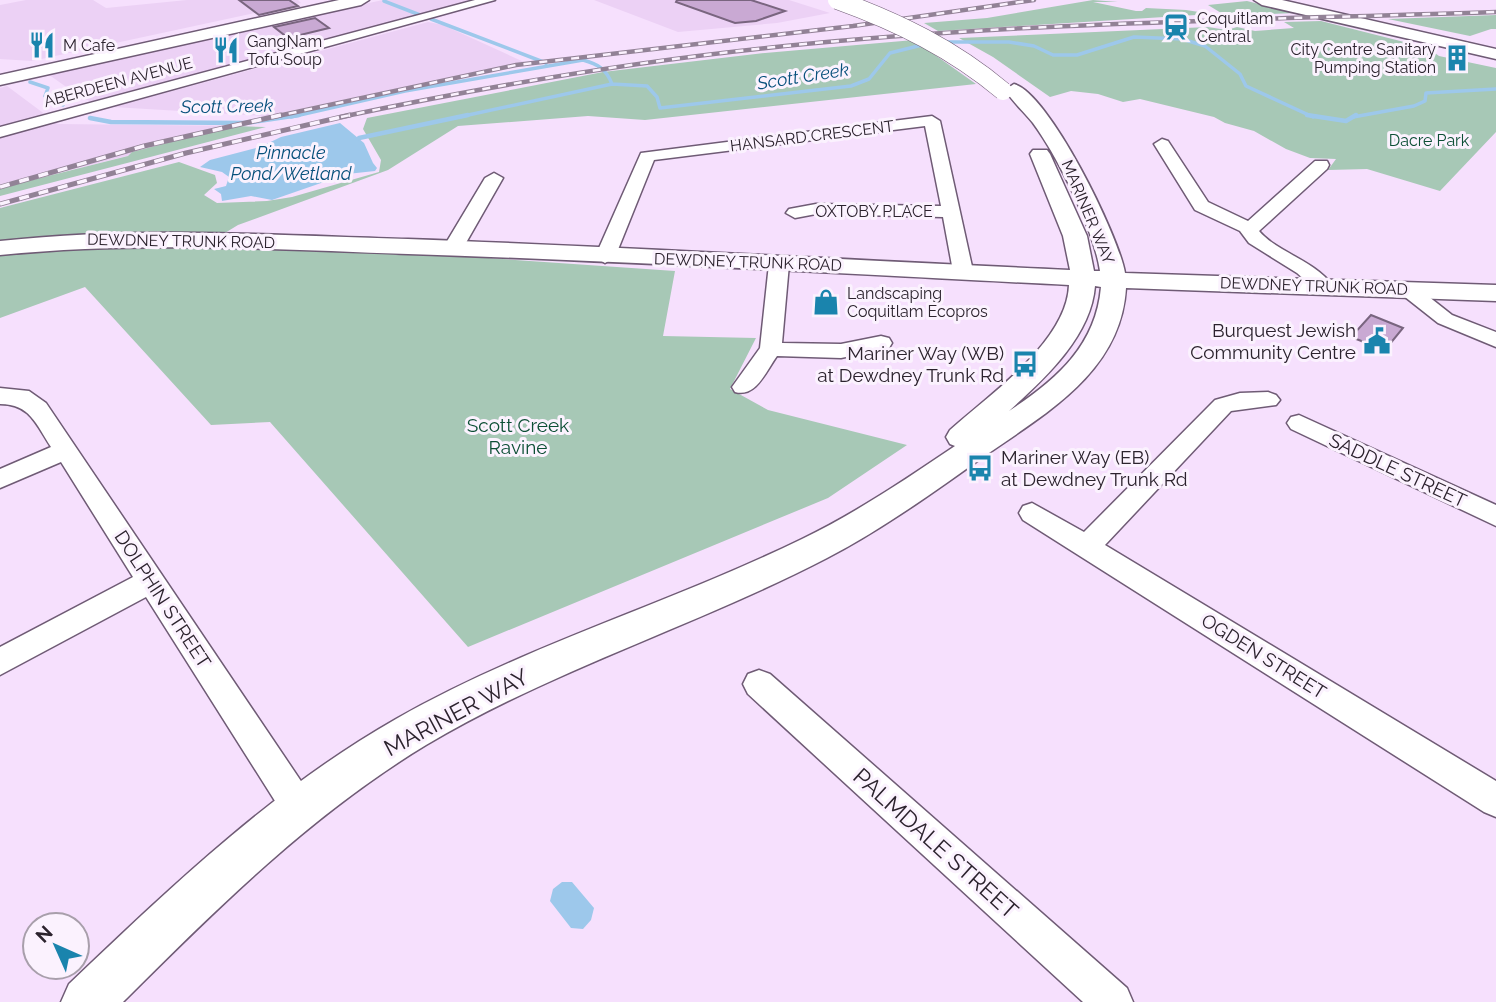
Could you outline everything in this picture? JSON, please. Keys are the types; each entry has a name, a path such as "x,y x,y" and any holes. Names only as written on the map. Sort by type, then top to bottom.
{"main road":[{"path":"0,73 329,0"},
{"path":"0,80 361,0"},
{"name":"MARINER WAY","path":"837,0 929,39 1009,90 1029,128 1076,245 1083,276 1077,308 1062,339 1042,363 882,510"},
{"name":"MARINER WAY","path":"87,1002 213,878 299,808 370,757 461,704 789,561 882,510 1045,400 1068,381 1098,342 1110,313 1114,278 1105,246 1062,151 1040,118 986,67 947,42 854,0"},
{"path":"1262,0 1496,52"},
{"path":"1284,0 1496,52"},
{"name":"DEWDNEY TRUNK ROAD","path":"0,248 65,241 165,238 453,248 605,257 1083,276 1185,283 1496,293"},
{"path":"1105,246 1185,283"},
{"path":"1014,274 1077,308"},
{"path":"1110,313 1185,283"}],"street":[{"name":"ABERDEEN AVENUE","path":"0,132 489,0"},
{"name":"HANSARD CRESCENT","path":"605,257 647,156 932,121 953,212 963,271"},
{"path":"1162,144 1201,206 1250,228"},
{"path":"1250,228 1321,165"},
{"path":"453,248 494,178"},
{"name":"OXTOBY PLACE","path":"795,213 816,209 953,212"},
{"path":"1250,228 1252,236 1304,268 1323,286"},
{"path":"743,387 771,349 779,264"},
{"path":"1407,289 1445,319 1496,340"},
{"path":"771,349 841,351 881,343"},
{"name":"DOLPHIN STREET","path":"11,396 38,408 299,808"},
{"path":"1087,546 1223,405 1268,400"},
{"name":"SADDLE STREET","path":"1299,423 1496,516"},
{"path":"0,479 66,450"},
{"name":"OGDEN STREET","path":"1032,513 1496,800"},
{"path":"0,662 150,581"},
{"name":"PALMDALE STREET","path":"759,684 1113,1002"}],"shaded area":[{"path":"26,0 93,0 106,8 187,0 298,0 301,3 32,61 0,59 0,5"},
{"path":"383,0 473,0 93,102 82,98 45,72"},
{"path":"594,0 789,0 830,13 777,23 678,32"},
{"path":"428,22 443,25 524,62 266,116 113,107"},
{"path":"7,86 58,124 248,126 34,179 0,184 0,88"}],"green space":[{"path":"1093,0 1118,2 1093,2 1136,11 1146,8 1212,14 938,31 924,23 987,18"},
{"path":"1247,1 1295,13 1226,16 1208,5"},
{"path":"1496,15 1496,29 1470,36 1388,19"},
{"name":"Dacre Park","path":"1321,21 1428,48 1439,56 1496,68 1496,132 1440,191 1367,169 1328,170 1336,159 1310,158 1286,149 1254,131 1214,117 1140,99 1123,102 1098,94 1071,91 1050,97 993,57 959,38 1208,27 1227,30 1237,27 1255,31 1294,28 1284,22"},
{"name":"Scott Creek Ravine","path":"914,40 976,84 645,120 588,116 458,126 388,170 238,225 215,239 675,271 663,336 756,338 730,389 768,410 907,445 828,498 468,647 270,422 211,425 85,287 0,318 0,208 179,162 215,175 217,183 204,195 217,203 292,197 379,172 381,160 363,129 367,118 603,72 765,53"},
{"path":"233,126 266,127 0,196 0,188"}],"water":[{"name":"Pinnacle Pond/Wetland","path":"340,123 364,143 377,168 375,171 347,174 272,200 251,196 222,201 221,194 214,189 226,186 229,177 222,172 200,167 210,160 260,147 281,137"},
{"path":"562,882 572,882 594,908 591,920 583,929 571,928 550,901 553,889"}],"building":[{"path":"239,0 289,0 298,6 259,15"},
{"path":"751,0 785,11 756,21 735,23 676,2"},
{"path":"315,18 329,28 288,38 274,27"},
{"name":"Burquest Jewish Community Centre","path":"1371,315 1403,328 1385,350 1351,337"}],"waterway":[{"path":"384,1 420,15"},
{"path":"431,19 546,63"},
{"name":"Scott Creek","path":"944,42 1009,42 1034,46 1053,55 1077,55 1134,37 1182,39 1205,46 1240,74 1246,86 1310,115"},
{"name":"Scott Creek","path":"612,84 647,86 657,97 660,108 851,86 869,79 890,53 926,44"},
{"name":"Scott Creek","path":"291,117 405,91 583,60 601,68 612,84"},
{"name":"Scott Creek","path":"30,82 48,88 45,96 63,105"},
{"path":"459,117 612,84"},
{"name":"Scott Creek","path":"1353,117 1414,106 1425,101 1426,93 1496,89"},
{"name":"Scott Creek","path":"90,118 111,122 245,123 299,115"},
{"path":"359,138 468,115"},
{"name":"Scott Creek","path":"1310,115 1346,121 1356,115"}],"railway":[{"path":"273,117 516,65 853,26 1034,0"},
{"path":"344,116 562,76 785,46 1051,27 1496,12"},
{"path":"0,187 144,146 281,115"},
{"path":"344,116 350,115"},
{"path":"0,204 186,153 344,116"}],"place":[{"name":"Coquitlam Central","path":"1176,27"},
{"name":"M Cafe","path":"42,45"},
{"name":"GangNam Tofu Soup","path":"226,50"},
{"name":"City Centre Sanitary Pumping Station","path":"1457,58"},
{"name":"Landscaping Coquitlam Ecopros","path":"826,302"},
{"name":"Burquest Jewish Community Centre","path":"1377,341"},
{"name":"Mariner Way (WB) at Dewdney Trunk Rd","path":"1025,364"},
{"name":"Mariner Way (EB) at Dewdney Trunk Rd","path":"980,468"}]}
